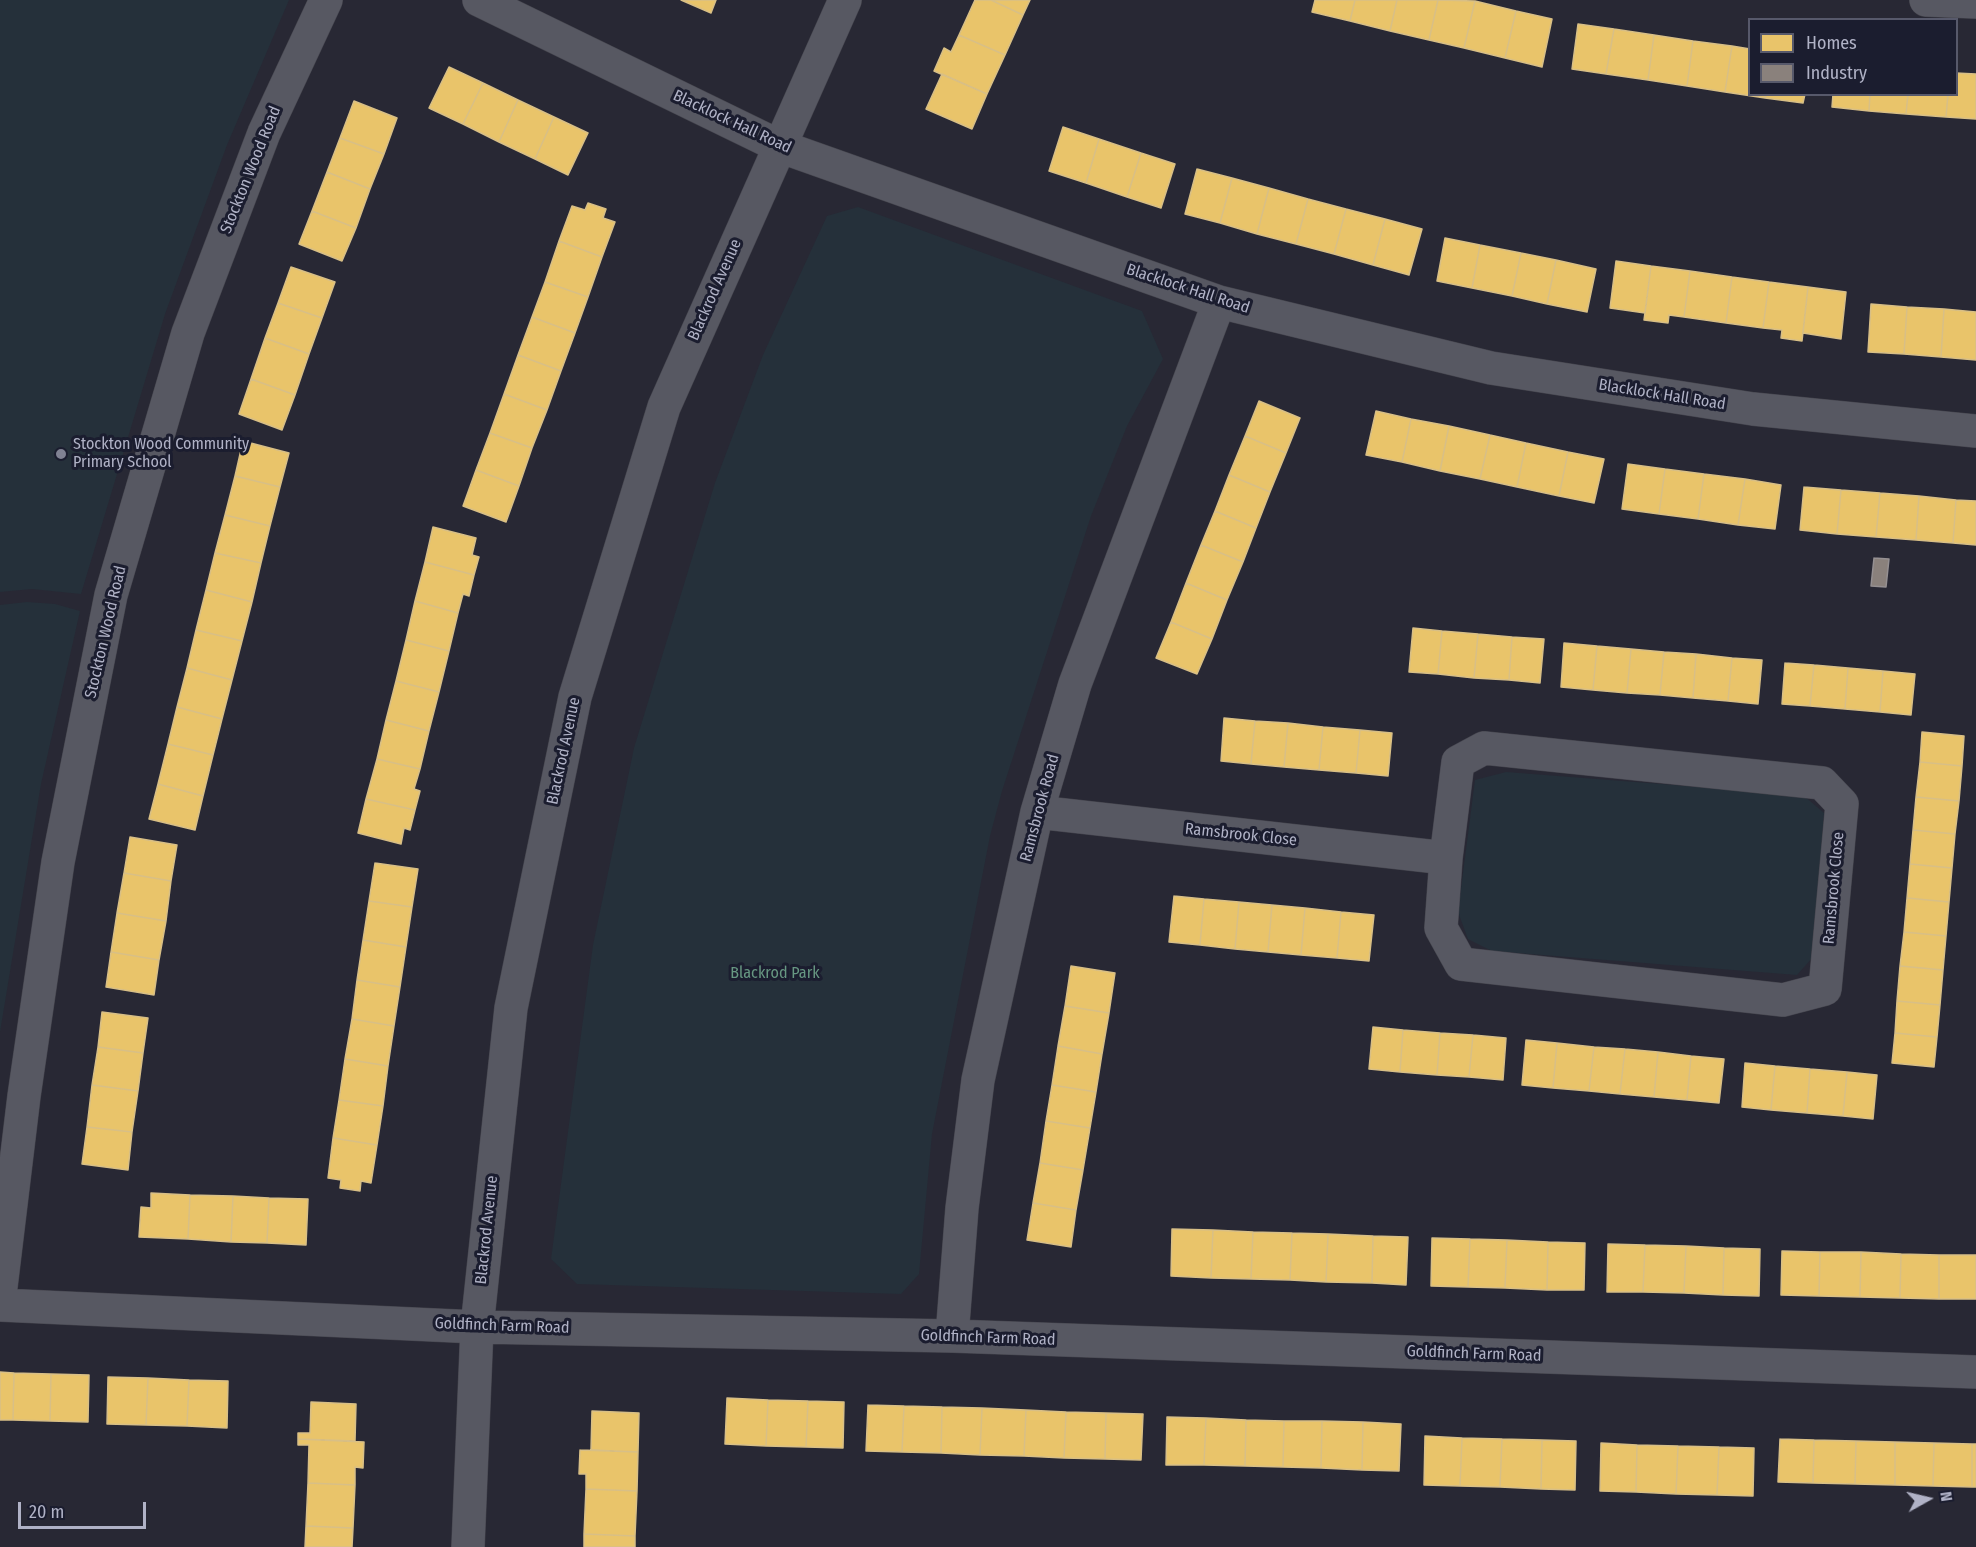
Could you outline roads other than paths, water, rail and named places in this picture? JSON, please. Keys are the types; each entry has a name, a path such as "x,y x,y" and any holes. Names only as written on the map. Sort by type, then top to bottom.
{"street":[{"name":"Stockton Wood Road","path":"0,1295 24,1096 58,862 111,595 188,333 264,133 326,0"},
{"name":"Blacklock Hall Road","path":"479,0 779,146 1219,302 1491,368 1753,410 1976,431"},
{"name":"Blackrod Avenue","path":"468,1547 477,1327 511,1008 574,697 664,407 845,0"},
{"path":"1926,0 1976,2"},
{"name":"Ramsbrook Road","path":"952,1336 962,1208 978,1080 1037,812 1075,684 1219,302"},
{"name":"Ramsbrook Close","path":"1484,748 1822,783 1842,804 1825,989 1783,1000 1461,964 1441,928 1446,858 1458,762 1484,748"},
{"name":"Ramsbrook Close","path":"1037,812 1446,858"},
{"name":"Goldfinch Farm Road","path":"0,1305 477,1327 952,1336 1976,1372"}],"place":[{"name":"Stockton Wood Community Primary School","path":"61,454"}],"park label":[{"name":"Blackrod Park","path":"775,974"}]}
